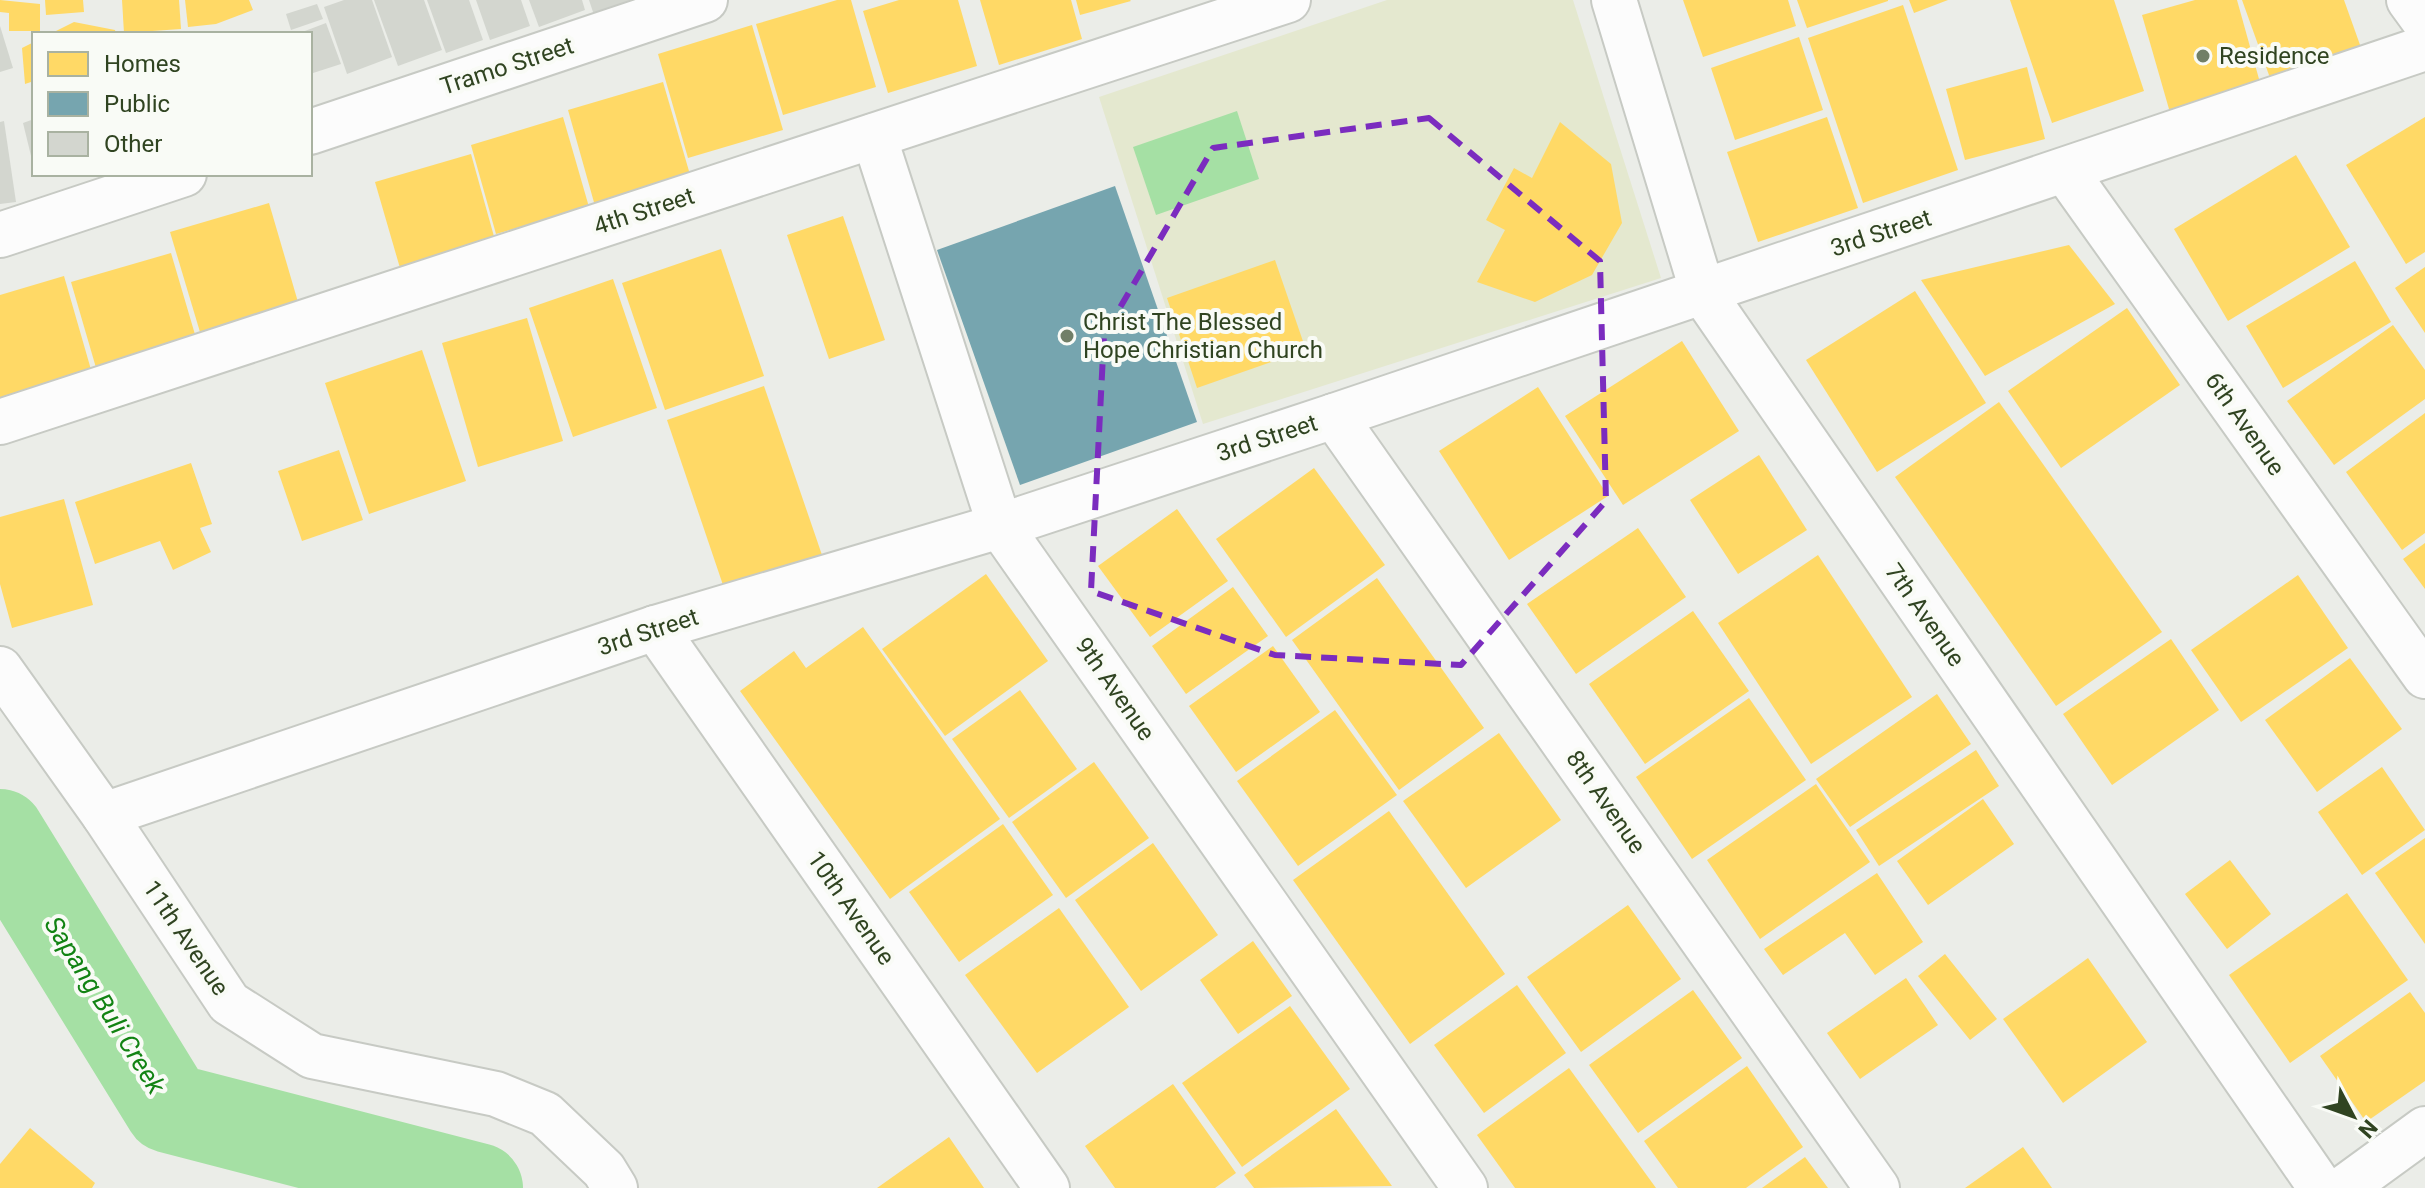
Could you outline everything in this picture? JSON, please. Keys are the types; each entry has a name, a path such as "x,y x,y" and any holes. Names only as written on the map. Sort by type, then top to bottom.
{"street":[{"name":"Tramo Street","path":"312,131 705,0"},
{"name":"4th Street","path":"0,422 1288,0"},
{"name":"7th Avenue","path":"1614,0 1703,293 2321,1188"},
{"path":"2409,0 2425,22"},
{"name":"3rd Street","path":"104,815 655,628 1000,526 1334,416 2066,172 2425,48"},
{"name":"9th Avenue","path":"874,136 1000,526 1465,1188"},
{"name":"6th Avenue","path":"2066,172 2425,676"},
{"path":"0,235 178,176"},
{"name":"8th Avenue","path":"1334,416 1877,1188"},
{"name":"10th Avenue","path":"655,628 1047,1188"},
{"name":"11th Avenue","path":"0,669 104,815 229,1003 312,1056 496,1094 545,1114 604,1170 615,1188"},
{"path":"2344,1188 2425,1129"}],"highlighted area":[{"path":"1429,118 1600,261 1606,501 1461,665 1275,655 1091,591 1104,335 1213,148"}],"shaded area":[{"path":"1387,0 1573,0 1661,278 1203,424 1099,97"},
{"path":"1237,111 1259,179 1156,215 1133,147"}],"building: Homes":[{"path":"0,0 40,4 40,31 9,31 9,13 0,12"},
{"path":"45,0 83,0 84,12 46,15"},
{"path":"122,0 179,0 181,29 124,32"},
{"path":"185,0 249,0 253,10 216,24 188,27"},
{"path":"837,0 851,0 876,87 783,115 756,24"},
{"path":"899,0 958,0 977,66 888,93 863,11"},
{"path":"980,0 1071,0 1082,39 999,65"},
{"path":"1076,0 1130,0 1131,1 1080,15"},
{"path":"1683,0 1788,0 1796,26 1703,57"},
{"path":"1797,0 1888,0 1888,1 1807,28"},
{"path":"1909,0 1948,0 1914,13"},
{"path":"2010,0 2114,0 2144,91 2052,123"},
{"name":"Residence","path":"2195,0 2237,0 2264,97 2173,123 2142,15"},
{"path":"2242,0 2344,0 2364,56 2274,89"},
{"path":"1903,5 1958,170 1863,203 1808,38"},
{"path":"74,22 116,32 54,32"},
{"path":"752,25 783,130 688,158 658,54"},
{"path":"1799,37 1823,110 1735,140 1711,68"},
{"path":"32,43 32,82 25,84 22,48"},
{"path":"2027,67 2045,139 1965,160 1946,89"},
{"path":"663,82 691,178 595,206 568,110"},
{"path":"563,117 589,207 496,234 471,145"},
{"path":"1827,117 1858,208 1758,242 1727,152"},
{"path":"2425,117 2425,252 2406,264 2346,165"},
{"path":"1560,122 1611,164 1622,223 1592,275 1535,302 1477,282 1505,230 1486,220 1514,168 1532,178"},
{"path":"471,154 495,240 400,268 375,182"},
{"path":"2296,155 2350,247 2228,321 2174,229"},
{"path":"269,203 298,302 200,332 170,232"},
{"path":"843,216 885,340 829,359 787,235"},
{"path":"2069,245 2115,304 1985,376 1921,280"},
{"path":"721,249 764,376 665,410 622,283"},
{"path":"171,253 199,348 99,378 71,282"},
{"path":"1275,260 1306,350 1197,388 1167,298"},
{"path":"2355,261 2391,322 2283,388 2246,326"},
{"path":"2425,267 2425,333 2395,288"},
{"path":"64,276 94,380 0,408 0,295"},
{"path":"613,279 657,408 573,437 529,308"},
{"path":"1915,291 1986,403 1877,472 1806,360"},
{"path":"2127,308 2180,385 2061,468 2008,391"},
{"path":"527,318 563,441 478,467 442,343"},
{"path":"2393,325 2425,370 2425,399 2334,465 2287,401"},
{"path":"1682,341 1739,431 1623,505 1565,416"},
{"path":"422,350 466,481 369,514 325,383"},
{"path":"764,386 822,555 724,588 667,420"},
{"path":"1538,387 1608,496 1509,560 1439,451"},
{"path":"1999,402 2162,632 2056,706 1895,477"},
{"path":"2425,413 2425,533 2402,550 2346,472"},
{"path":"339,450 363,520 302,541 278,471"},
{"path":"1759,455 1807,530 1738,574 1690,500"},
{"path":"191,463 212,524 200,528 211,552 173,570 160,541 95,564 75,502"},
{"path":"1314,468 1385,565 1286,637 1216,539"},
{"path":"64,499 93,605 12,628 0,584 0,517"},
{"path":"1177,509 1228,581 1150,637 1098,566"},
{"path":"1638,528 1686,597 1576,674 1527,604"},
{"path":"2425,543 2425,589 2403,559"},
{"path":"1818,555 1912,697 1811,764 1718,623"},
{"path":"986,574 1048,661 945,736 882,649"},
{"path":"2298,575 2348,648 2241,722 2191,650"},
{"path":"1377,578 1484,728 1399,790 1292,640"},
{"path":"1233,587 1268,636 1186,694 1152,646"},
{"path":"1693,611 1749,691 1645,764 1589,684"},
{"path":"863,627 1000,819 890,899 740,691 794,651 806,668"},
{"path":"2171,639 2219,710 2112,785 2063,714"},
{"path":"1273,646 1320,712 1236,772 1189,706"},
{"path":"2350,658 2402,729 2317,792 2265,720"},
{"path":"1020,690 1077,769 1009,818 952,739"},
{"path":"1937,694 1971,744 1850,827 1816,779"},
{"path":"1749,698 1806,780 1692,859 1636,777"},
{"path":"1335,710 1397,795 1298,866 1237,781"},
{"path":"1499,733 1561,820 1466,888 1403,801"},
{"path":"1976,750 1999,786 1879,866 1856,830"},
{"path":"1094,762 1149,838 1066,898 1012,822"},
{"path":"2382,767 2425,830 2362,875 2318,812"},
{"path":"1816,784 1870,862 1760,939 1707,860"},
{"path":"1983,799 2014,844 1928,905 1897,861"},
{"path":"1389,811 1505,974 1410,1044 1293,880"},
{"path":"1003,824 1053,895 959,962 909,892"},
{"path":"2425,838 2425,944 2375,873"},
{"path":"1153,843 1218,935 1141,991 1075,900"},
{"path":"2230,860 2271,914 2227,949 2185,894"},
{"path":"1877,873 1923,942 1875,975 1845,933 1783,975 1764,949"},
{"path":"2347,893 2408,980 2290,1063 2229,975"},
{"path":"1628,905 1681,979 1581,1052 1527,977"},
{"path":"1059,908 1129,1007 1037,1073 965,975"},
{"path":"1253,941 1292,996 1238,1034 1200,980"},
{"path":"1945,954 1997,1019 1970,1040 1918,976"},
{"path":"2088,958 2147,1042 2063,1103 2003,1019"},
{"path":"1906,978 1938,1025 1860,1079 1827,1033"},
{"path":"1517,985 1566,1053 1484,1113 1434,1045"},
{"path":"1693,990 1742,1058 1638,1133 1589,1065"},
{"path":"2410,992 2425,1013 2425,1081 2366,1122 2320,1056"},
{"path":"1290,1006 1350,1089 1242,1167 1182,1083"},
{"path":"1747,1066 1803,1147 1746,1188 1678,1188 1644,1141"},
{"path":"1569,1068 1656,1188 1515,1188 1477,1135"},
{"path":"1173,1084 1236,1173 1215,1188 1115,1188 1085,1146"},
{"path":"1336,1109 1392,1186 1254,1188 1244,1175"},
{"path":"30,1128 95,1183 92,1188 0,1188 0,1164"},
{"path":"949,1137 984,1188 877,1188"},
{"path":"2023,1147 2052,1188 1965,1188"},
{"path":"1805,1157 1828,1188 1762,1188"}],"building: Public":[{"name":"Christ The Blessed Hope Christian Church","path":"1115,186 1197,422 1020,485 937,250"}],"building: Other":[{"path":"344,0 372,0 392,57 347,74 324,7"},
{"path":"374,0 424,0 442,50 398,66"},
{"path":"427,0 469,0 483,40 446,53"},
{"path":"476,0 521,0 530,26 490,40"},
{"path":"529,0 582,0 585,10 539,27"},
{"path":"589,0 634,0 594,15"},
{"path":"317,4 323,19 291,30 286,14"},
{"path":"326,23 341,64 312,73 312,32 302,32"},
{"path":"0,26 13,68 0,72"},
{"path":"32,120 32,160 23,123"},
{"path":"4,121 16,202 0,204 0,122"}],"waterway":[{"name":"Sapang Buli Creek","path":"0,834 169,1108 478,1188"}],"place":[{"name":"Residence","path":"2203,56"},
{"name":"Christ The Blessed Hope Christian Church","path":"1067,336"}]}
